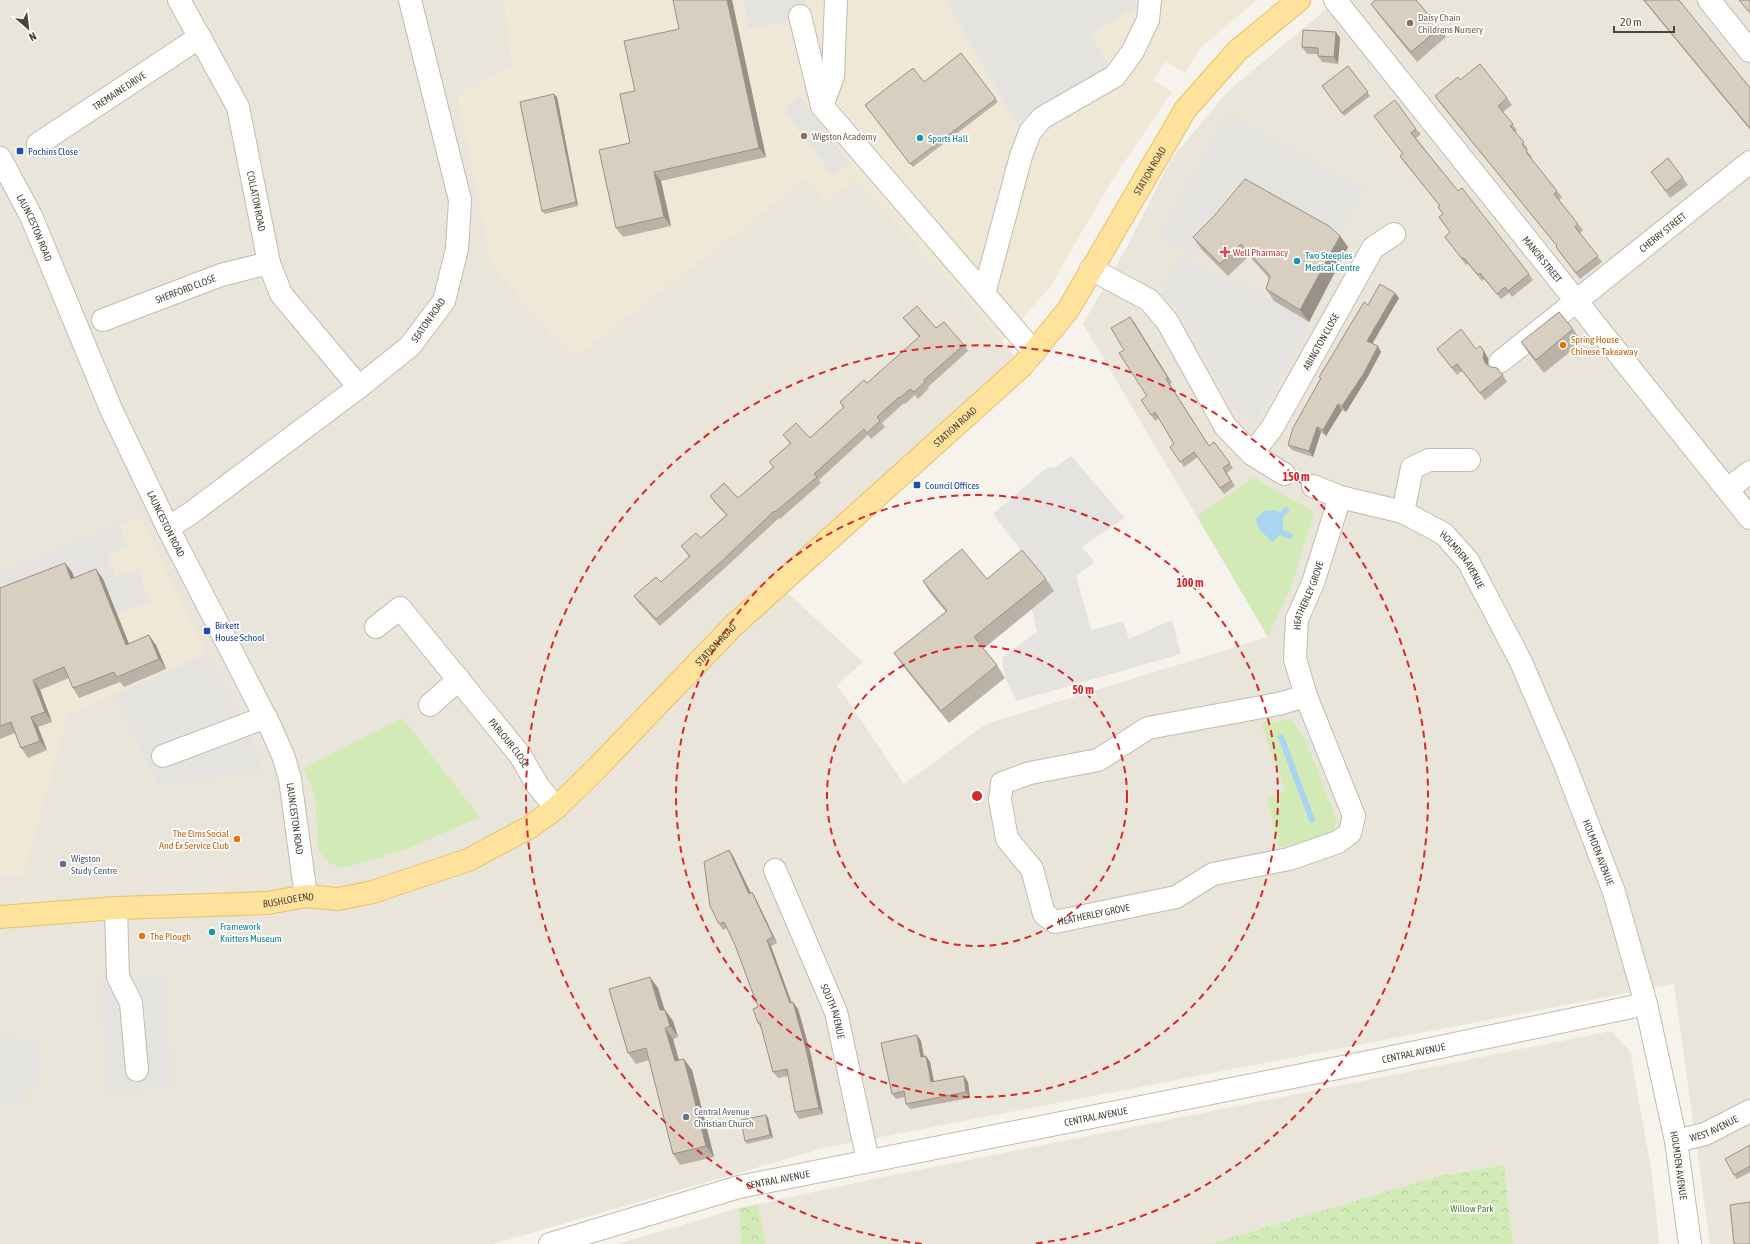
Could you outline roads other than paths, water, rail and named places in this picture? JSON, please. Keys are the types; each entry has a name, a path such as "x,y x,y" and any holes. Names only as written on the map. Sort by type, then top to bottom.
{"main road":[{"name":"STATION ROAD","path":"556,808 596,769 734,625 983,401 1034,352 1068,310 1185,110 1237,51 1299,0"},
{"name":"BUSHLOE END","path":"0,918 116,908 268,903 306,896 338,898 372,892 468,860 530,828 556,808"}],"street":[{"name":"COLLATON ROAD","path":"179,0 238,107 269,263 281,294 359,387"},
{"name":"SEATON ROAD","path":"168,528 191,513 359,387 410,346 444,301 457,249 460,200 410,0"},
{"path":"822,106 833,76 836,0"},
{"path":"984,294 1021,156 1030,132 1042,118 1115,76 1133,51 1148,20 1150,0"},
{"name":"MANOR STREET","path":"1335,0 1750,518"},
{"path":"1709,0 1750,51"},
{"path":"800,16 822,106 1034,352"},
{"name":"TREMAINE DRIVE","path":"38,144 200,37"},
{"name":"LAUNCESTON ROAD","path":"1,160 31,216 111,410 168,528 266,717 284,758 290,779 306,896"},
{"name":"CHERRY STREET","path":"1500,362 1750,162"},
{"name":"ABINGTON CLOSE","path":"1252,454 1272,428 1373,248 1394,234"},
{"name":"SHERFORD CLOSE","path":"103,320 221,275 269,263"},
{"path":"1091,270 1149,300 1167,321 1225,426 1252,454 1284,474"},
{"path":"1403,512 1412,468 1429,460 1469,460"},
{"path":"1728,489 1750,472"},
{"name":"HOLMDEN AVENUE","path":"1312,486 1340,497 1403,512 1444,534 1468,561 1521,662 1564,762 1614,892 1646,1004 1676,1141 1690,1244"},
{"name":"HEATHERLEY GROVE","path":"1306,696 1278,704 1148,728 1098,760 1030,773 1002,783 1000,800 1007,839 1032,869 1044,914 1055,922 1176,897 1213,874 1289,859 1338,842 1350,834 1354,816 1306,696 1295,659 1297,619 1313,584 1340,497"},
{"name":"PARLOUR CLOSE","path":"376,627 400,608 460,679 520,755 538,786 556,808"},
{"path":"430,706 460,679"},
{"path":"163,756 266,717"},
{"name":"SOUTH AVENUE","path":"775,870 836,1012 868,1161"},
{"path":"116,908 118,977 131,1003 137,1070"},
{"name":"CENTRAL AVENUE","path":"550,1244 739,1187 1383,1059 1646,1004"},
{"name":"WEST AVENUE","path":"1676,1141 1705,1134 1750,1110"}],"water":[{"path":"1276,510 1283,520 1283,533 1272,542 1258,528 1256,518 1264,511"}],"waterway":[{"path":"1280,516 1286,510"},
{"path":"1283,533 1290,536"},
{"path":"1281,737 1312,820"}],"place":[{"name":"Daisy Chain Childrens Nursery","path":"1410,23"},
{"name":"Wigston Academy","path":"804,136"},
{"name":"Sports Hall","path":"920,138"},
{"name":"Pochins Close","path":"20,151"},
{"name":"Well Pharmacy","path":"1225,252"},
{"name":"Two Steeples Medical Centre","path":"1297,261"},
{"name":"Spring House Chinese Takeaway","path":"1563,345"},
{"name":"Council Offices","path":"917,485"},
{"name":"Birkett House School","path":"207,631"},
{"name":"The Elms Social And Ex Service Club","path":"237,839"},
{"name":"Wigston Study Centre","path":"63,864"},
{"name":"Framework Knitters Museum","path":"212,932"},
{"name":"The Plough","path":"142,936"},
{"name":"Central Avenue Christian Church","path":"686,1117"}],"park label":[{"name":"Willow Park","path":"1472,1208"}]}
